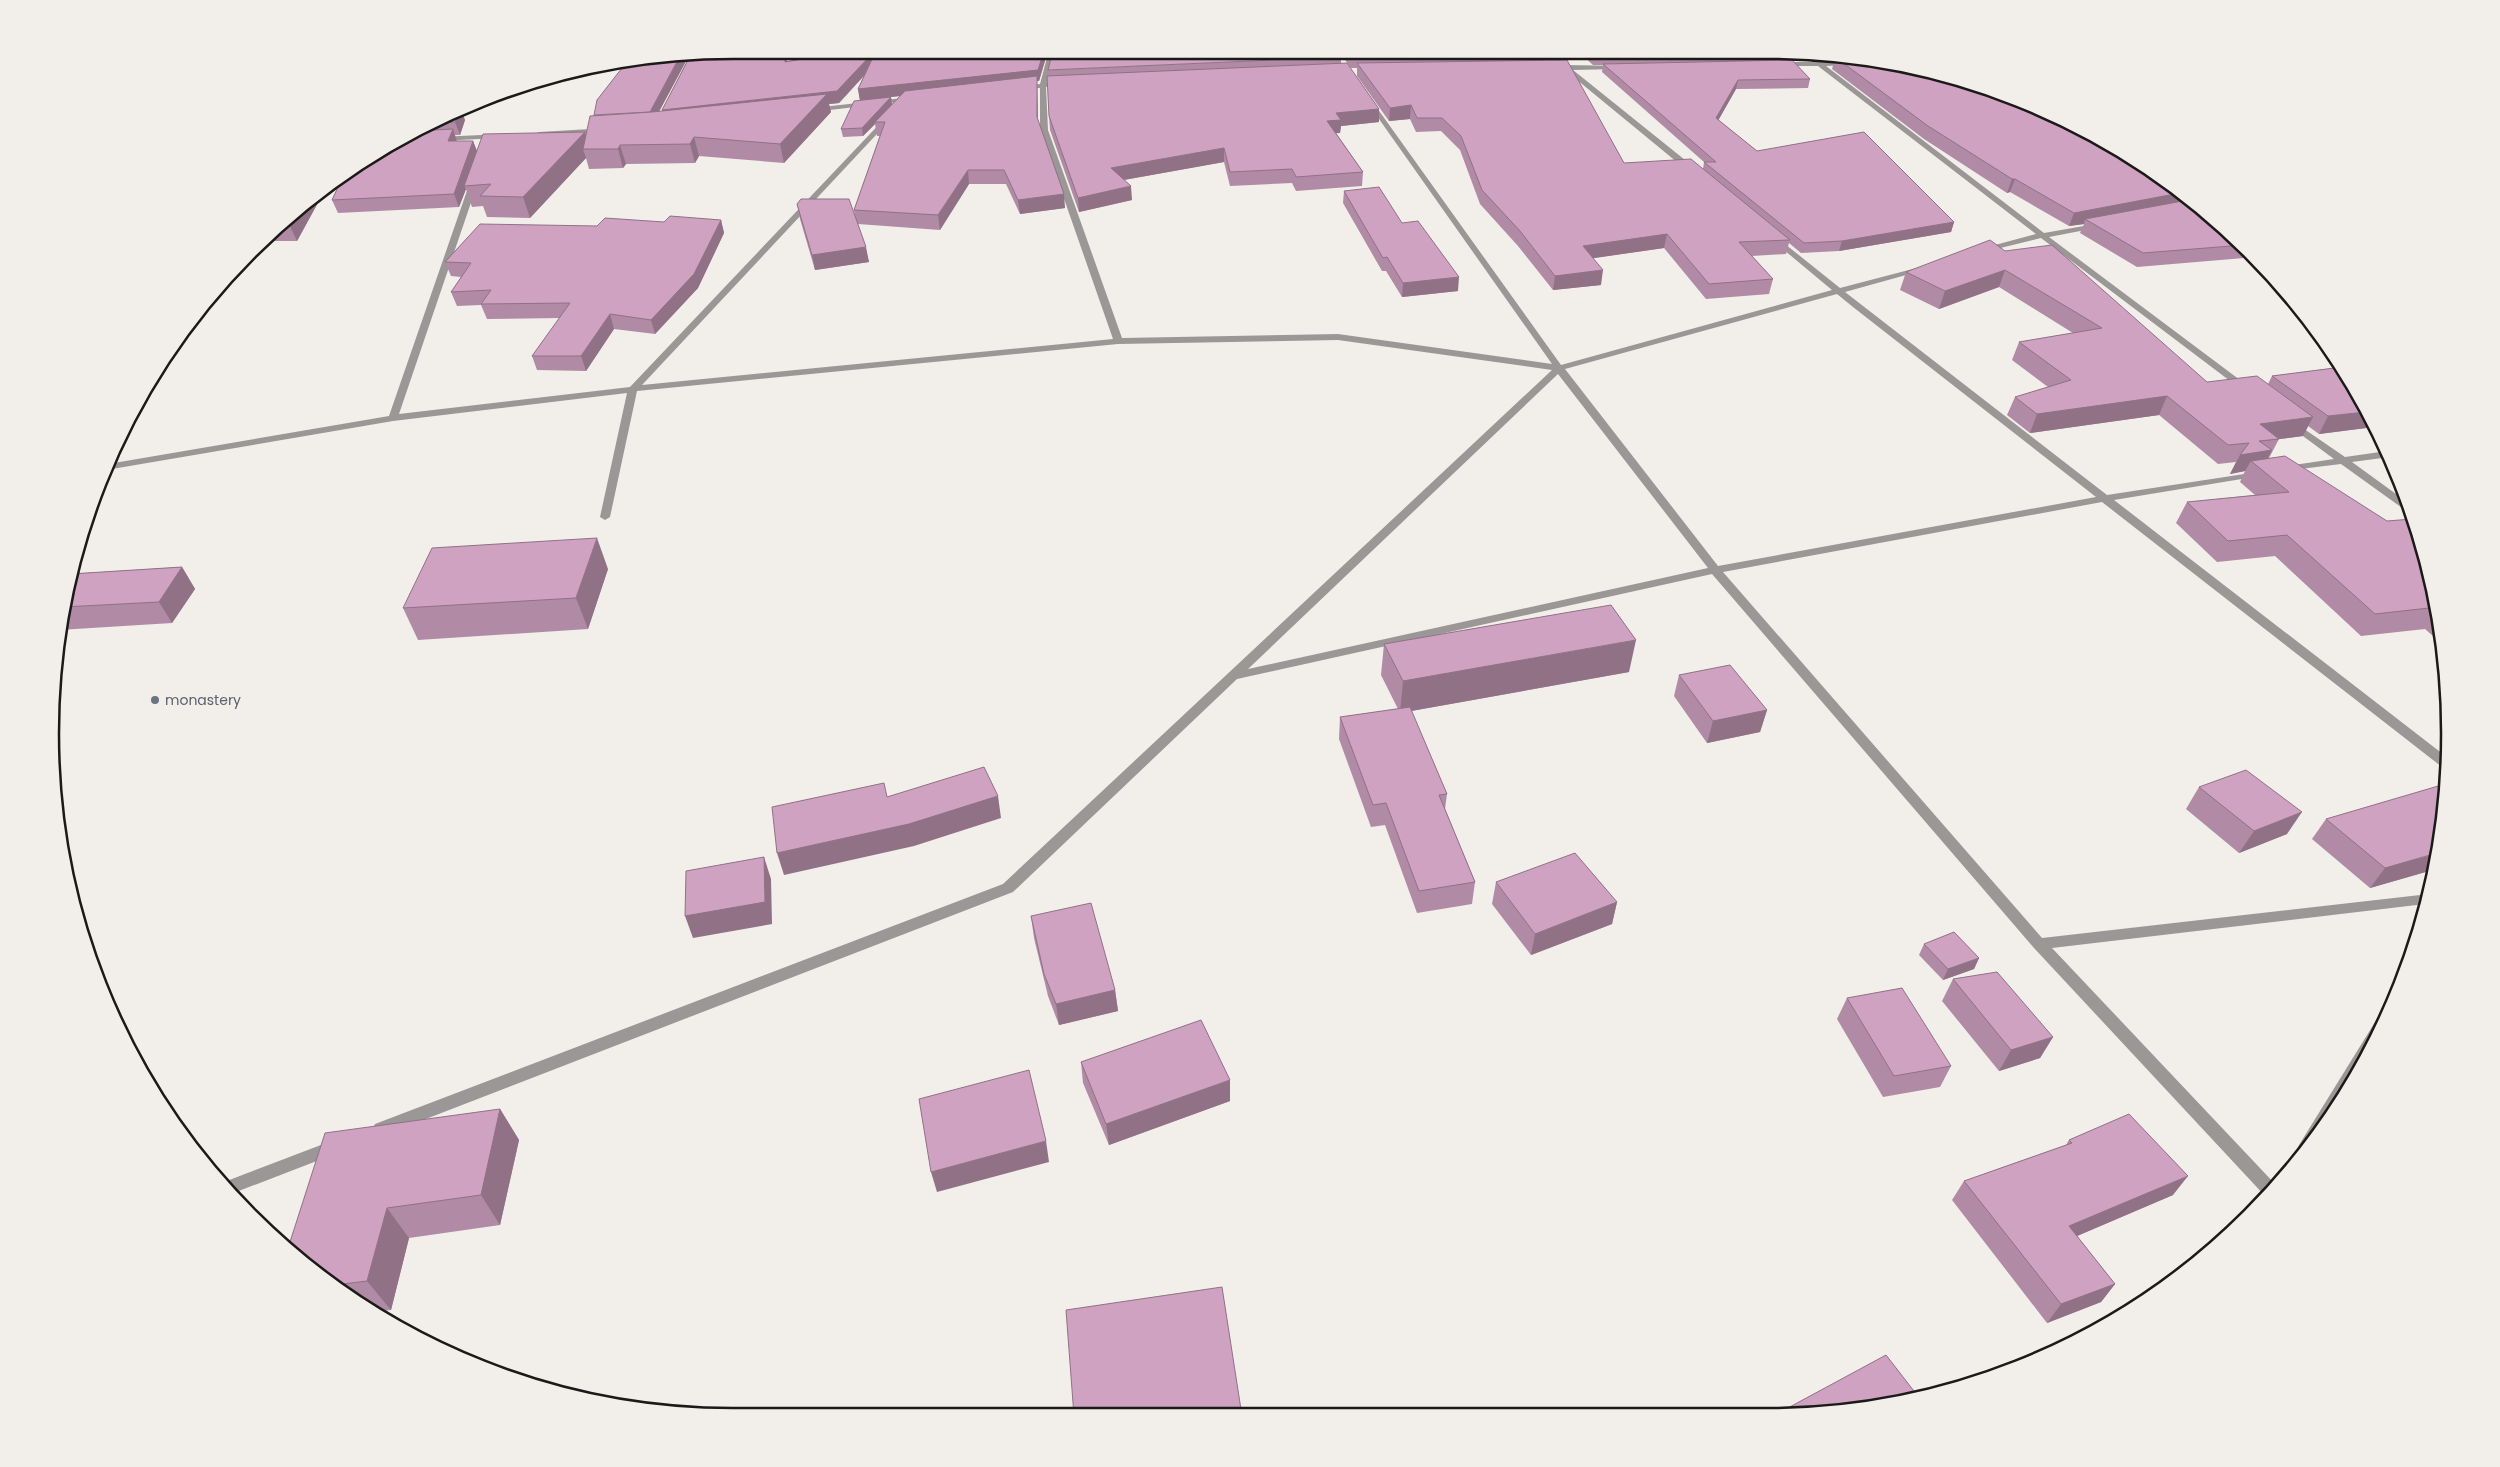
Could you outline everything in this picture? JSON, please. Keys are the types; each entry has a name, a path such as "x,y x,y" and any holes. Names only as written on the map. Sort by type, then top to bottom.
{"street":[{"path":"1050,59 1043,84 1044,130 1118,341"},
{"path":"1556,59 1704,180"},
{"path":"1814,60 2042,236 2255,395"},
{"path":"1770,64 1846,64"},
{"path":"1548,68 1626,67"},
{"path":"1016,88 1043,84 1073,83"},
{"path":"1365,96 1559,368 1715,570 2039,944 2267,1186"},
{"path":"805,111 923,98"},
{"path":"605,517 633,389 904,100"},
{"path":"529,134 608,130"},
{"path":"434,140 509,135"},
{"path":"486,146 490,136"},
{"path":"393,418 477,174"},
{"path":"1973,254 2042,236 2109,223"},
{"path":"1764,229 1840,291 2440,759"},
{"path":"114,466 393,418 633,389 1118,341 1338,337 1559,368 1935,265"},
{"path":"365,1135 1008,888 1559,368"},
{"path":"2286,419 2399,501"},
{"path":"1232,676 1715,570 2105,498 2381,455"},
{"path":"2039,944 2420,900"},
{"path":"233,1186 346,1142"}],"building":[{"path":"785,59 785,62 803,59 867,59 837,91 662,110 688,60"},
{"path":"872,59 1041,59 1038,70 858,89"},
{"path":"1051,59 1296,59 1048,70"},
{"path":"1567,60 1624,163 1691,159 1790,240 1739,242 1773,279 1709,284 1667,234 1583,246 1603,270 1555,276 1520,231 1482,190 1461,136 1442,118 1417,118 1411,105 1390,108 1357,63"},
{"path":"1792,60 1810,79 1738,80 1716,118 1757,151 1864,132 1954,222 1842,241 1804,243 1704,162 1716,162 1603,64"},
{"path":"677,61 650,112 594,115 597,100 621,69"},
{"path":"1347,63 1379,109 1336,113 1341,120 1327,121 1363,172 1296,177 1292,169 1230,172 1224,148 1111,168 1131,186 1078,198 1049,116 1047,76"},
{"path":"1844,64 1898,72 1941,82 2025,110 2065,128 2104,149 2172,194 2074,213 2012,179 1928,126"},
{"path":"1037,76 1037,117 1064,194 1018,200 1004,170 968,170 938,215 854,210 885,122 875,122 905,91"},
{"path":"827,94 780,144 694,137 690,144 620,145 618,149 583,149 590,116 652,112"},
{"path":"891,97 862,128 841,129 854,101"},
{"path":"453,129 448,141 473,141 454,194 332,200 338,187 359,172 431,130"},
{"path":"585,132 523,197 480,196 491,184 464,186 483,134"},
{"path":"1379,187 1402,223 1418,221 1459,277 1403,283 1387,257 1383,258 1344,191"},
{"path":"801,199 849,199 866,247 812,255 797,204"},
{"path":"2181,201 2233,246 2143,253 2085,219"},
{"path":"670,216 721,220 694,274 651,320 610,314 581,356 532,356 570,303 481,304 491,290 451,292 471,263 445,262 480,224 597,226 605,218 664,222"},
{"path":"1990,240 2005,251 2052,245 2207,382 2257,376 2313,417 2260,424 2279,439 2259,441 2272,450 2240,455 2249,443 2228,445 2167,396 2037,414 2015,397 2071,380 2019,342 2102,328 2005,270 1945,291 1906,272"},
{"path":"2334,368 2360,413 2328,416 2272,376"},
{"path":"2285,456 2387,521 2406,519 2418,559 2429,608 2375,614 2287,535 2228,541 2187,502 2289,492 2251,461"},
{"path":"597,538 576,598 403,608 432,548"},
{"path":"182,567 159,602 71,607 79,573"},
{"path":"1611,605 1636,640 1403,681 1384,644"},
{"path":"1730,665 1767,710 1713,721 1679,675"},
{"path":"1410,707 1447,794 1439,795 1475,882 1419,891 1386,803 1373,805 1340,717"},
{"path":"984,767 998,796 909,824 777,853 772,807 884,783 887,797"},
{"path":"2246,770 2302,812 2254,831 2199,787"},
{"path":"2439,786 2430,855 2385,868 2326,819"},
{"path":"1575,853 1617,902 1535,934 1496,882"},
{"path":"764,857 765,902 685,916 686,871"},
{"path":"1091,903 1115,990 1056,1004 1044,974 1031,916"},
{"path":"1954,932 1979,958 1948,969 1924,944"},
{"path":"1997,972 2053,1037 2011,1050 1953,979"},
{"path":"1902,988 1951,1066 1894,1076 1847,998"},
{"path":"1201,1020 1230,1080 1106,1124 1081,1062"},
{"path":"1029,1070 1046,1141 931,1172 919,1099"},
{"path":"500,1109 481,1195 387,1208 367,1281 344,1284 290,1242 325,1133"},
{"path":"2129,1114 2188,1176 2069,1226 2115,1284 2061,1304 1964,1181 2072,1143 2069,1140"},
{"path":"1222,1287 1241,1408 1073,1408 1066,1310"},
{"path":"1886,1355 1914,1391 1855,1402 1789,1407"}],"place":[{"name":"monastery","path":"155,700"}]}
